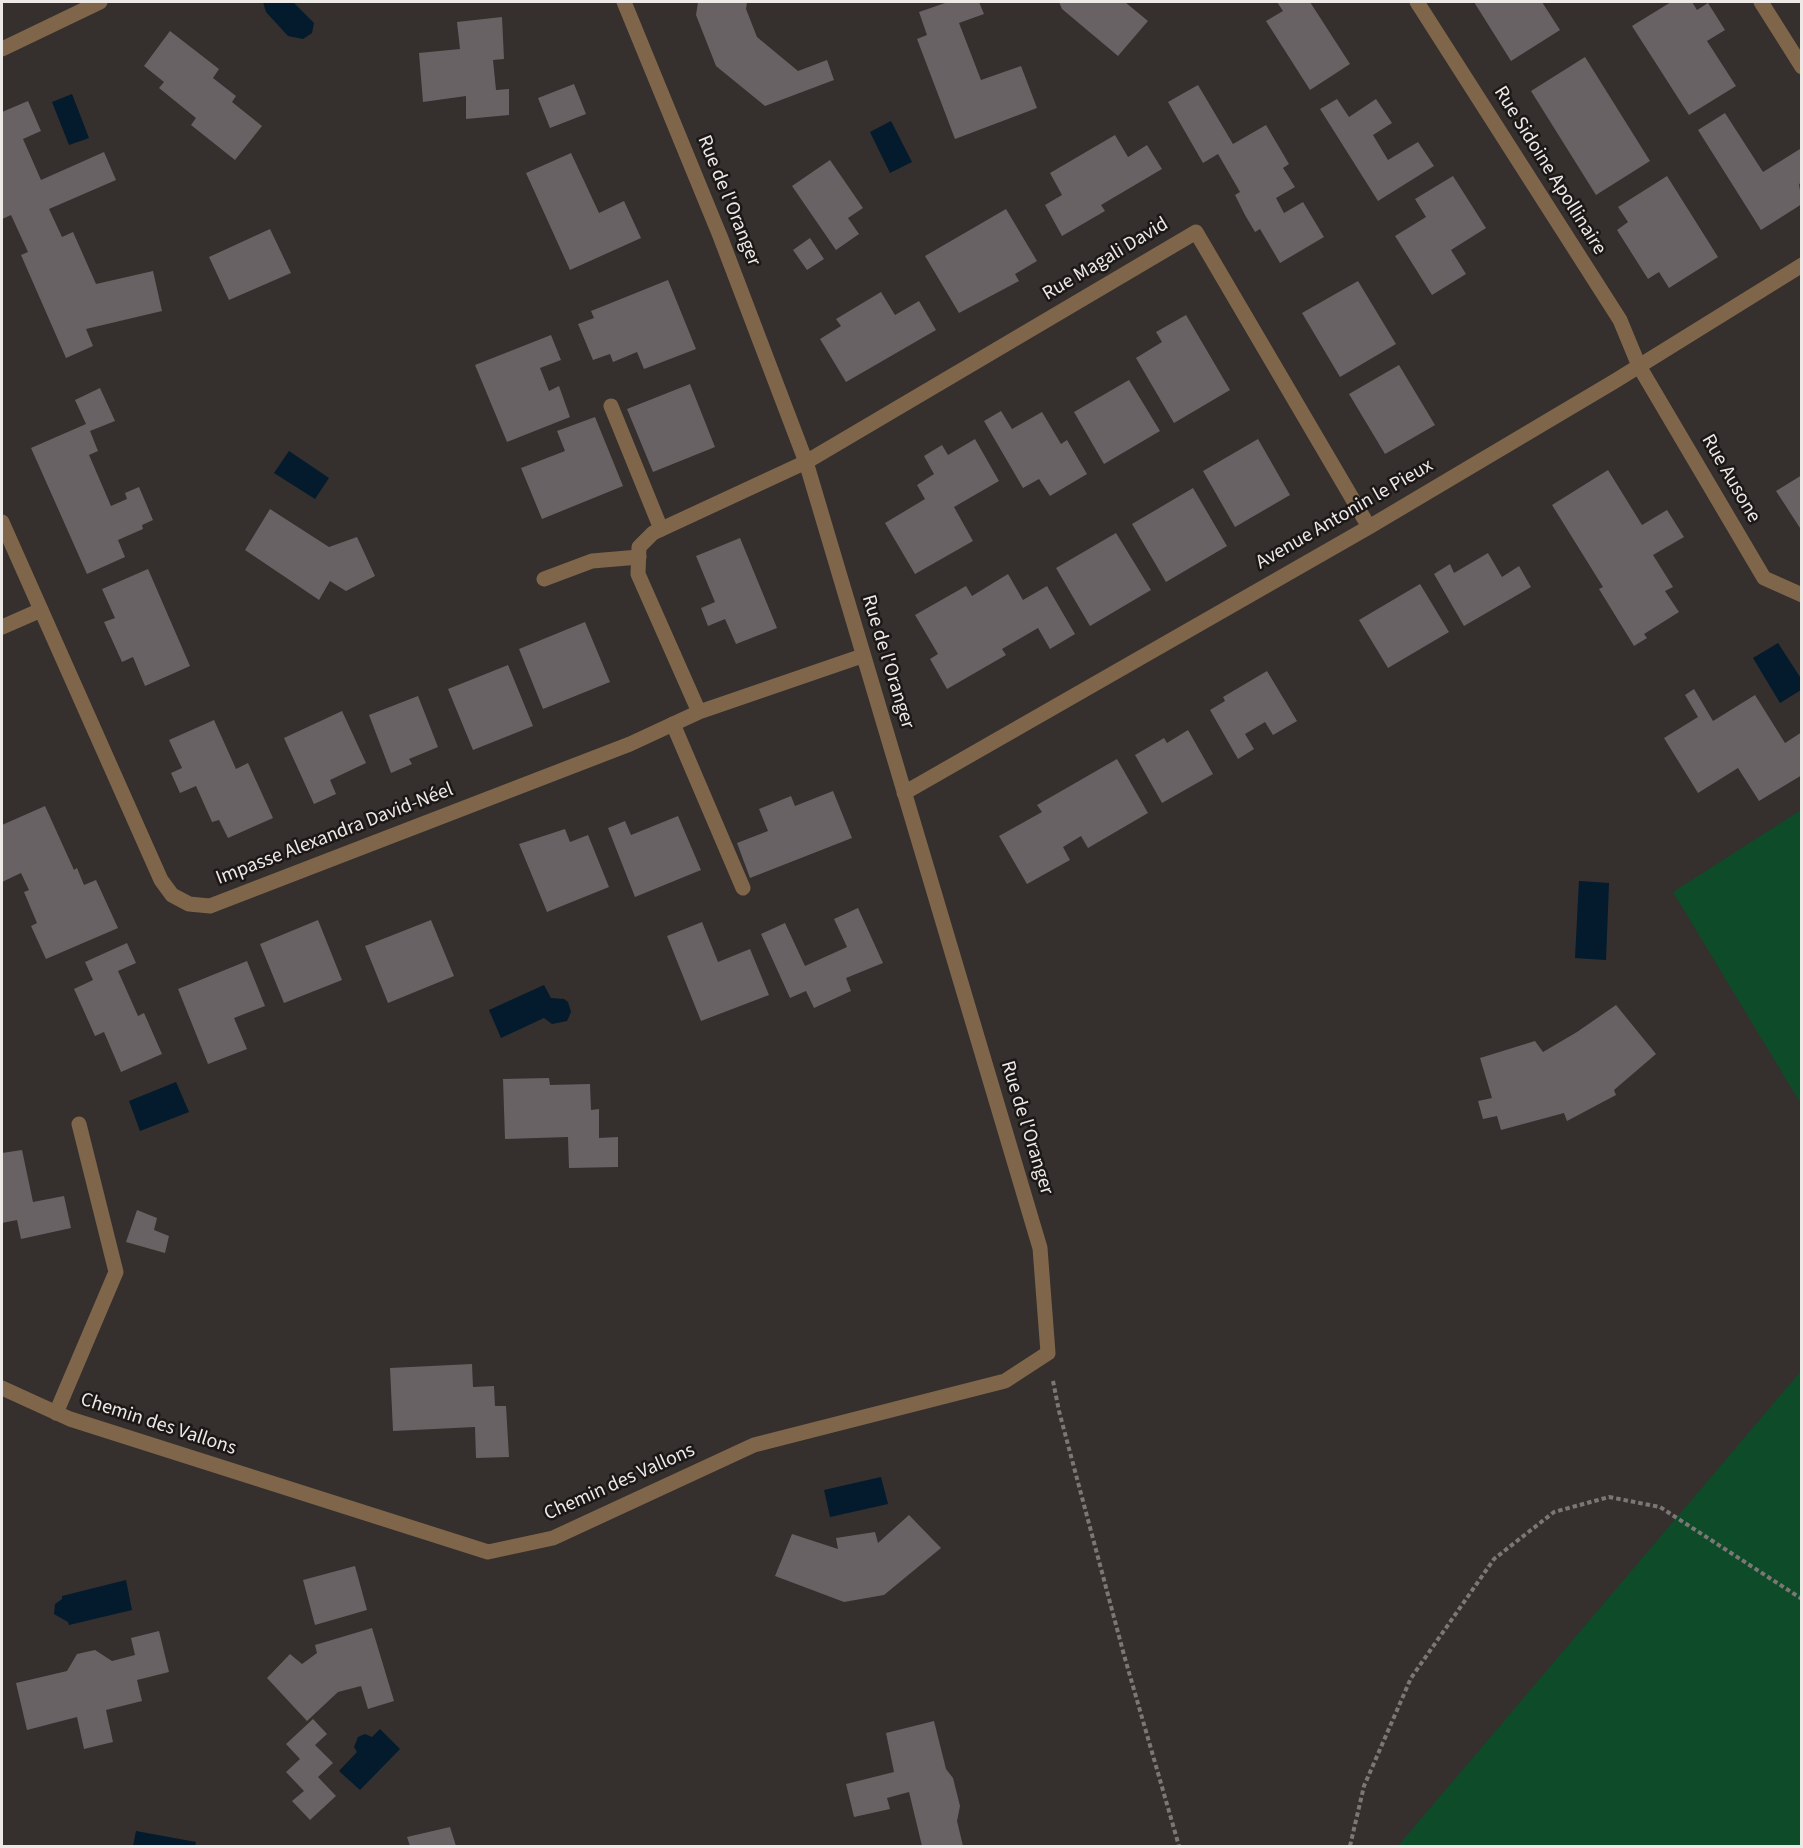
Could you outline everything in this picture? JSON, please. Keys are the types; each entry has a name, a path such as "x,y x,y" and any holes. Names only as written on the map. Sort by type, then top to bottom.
{"street":[{"path":"2,50 100,2"},
{"name":"Rue de l'Oranger","path":"624,2 720,236 806,462 1040,1248 1048,1353"},
{"name":"Rue Sidoine Apollinaire","path":"1417,2 1620,320 1639,366"},
{"path":"1761,2 1802,67"},
{"name":"Rue Magali David","path":"806,462 1196,232 1368,527"},
{"name":"Avenue Antonin le Pieux","path":"904,793 1368,527 1639,366 1802,265"},
{"name":"Rue Ausone","path":"1639,366 1764,578 1802,595"},
{"path":"610,406 661,529"},
{"path":"699,712 638,574 639,548 653,532 806,462"},
{"name":"Impasse Alexandra David-Néel","path":"2,522 160,880 172,895 189,904 210,906 619,748 699,712 862,656"},
{"path":"544,579 592,561 639,557"},
{"path":"2,627 41,610"},
{"path":"673,724 742,888"},
{"path":"56,1413 116,1272 79,1124"},
{"name":"Chemin des Vallons","path":"2,1388 56,1413 488,1552 553,1539 754,1445 1005,1381 1048,1353"}],"path":[{"path":"1048,1353 1059,1411 1124,1655 1179,1846"},
{"path":"1350,1846 1364,1786 1411,1678 1494,1559 1554,1512 1609,1497 1660,1507 1802,1599"}],"green space":[{"path":"1801,810 1801,1104 1673,892"},
{"path":"1801,1371 1801,1846 1398,1846"}],"water":[{"path":"263,2 293,2 314,23 312,33 303,39 288,36 266,12"},
{"path":"72,94 89,138 69,145 52,102"},
{"path":"891,121 912,162 890,173 870,132"},
{"path":"289,451 329,478 315,499 274,473"},
{"path":"1778,643 1802,680 1801,690 1780,703 1753,658"},
{"path":"1579,881 1609,883 1606,960 1575,958"},
{"path":"544,985 551,998 564,999 568,1002 571,1012 567,1021 552,1024 544,1018 501,1038 489,1010"},
{"path":"176,1082 189,1112 140,1131 129,1101"},
{"path":"881,1477 888,1504 830,1517 824,1490"},
{"path":"126,1580 132,1610 69,1625 68,1622 54,1614 55,1604 62,1599 62,1596"},
{"path":"380,1729 400,1749 360,1790 339,1771 357,1752 354,1747 358,1737 365,1734 372,1737"},
{"path":"136,1831 196,1842 195,1846 133,1846"}],"building":[{"path":"698,2 747,2 746,9 757,37 798,71 827,60 834,80 765,106 716,66 696,15"},
{"path":"948,2 979,2 984,14 959,23 981,80 1021,66 1037,108 955,139 917,39 927,35 919,12"},
{"path":"1059,2 1125,2 1148,21 1118,56 1062,9"},
{"path":"1277,2 1310,2 1350,64 1310,90 1266,21 1283,11"},
{"path":"1474,2 1542,2 1560,30 1511,61"},
{"path":"1671,2 1692,2 1697,10 1708,3 1725,30 1707,41 1736,86 1689,115 1632,26"},
{"path":"502,17 504,59 493,60 496,90 509,89 509,115 466,119 466,96 423,102 419,53 460,49 457,22"},
{"path":"170,31 219,69 213,78 236,96 232,102 262,126 235,160 191,125 196,118 159,88 164,82 144,66"},
{"path":"1585,57 1650,161 1596,195 1531,91"},
{"path":"574,84 586,114 550,128 538,98"},
{"path":"1198,85 1233,144 1266,125 1289,164 1283,168 1295,187 1276,198 1284,213 1303,202 1324,237 1280,263 1260,229 1255,232 1245,215 1235,195 1240,192 1218,154 1203,163 1168,102"},
{"path":"1337,99 1349,117 1376,99 1392,123 1373,135 1388,160 1418,142 1434,166 1378,201 1320,109"},
{"path":"28,101 41,131 23,139 41,180 104,152 116,180 49,209 62,237 73,232 96,284 153,271 162,311 86,329 93,346 66,358 21,255 28,252 11,215 2,219 2,112"},
{"path":"1725,113 1763,172 1800,149 1802,151 1802,183 1799,184 1802,204 1761,230 1698,130"},
{"path":"1115,135 1128,157 1147,145 1162,169 1101,205 1105,211 1062,236 1045,205 1062,195 1050,173"},
{"path":"571,153 599,213 624,201 641,238 570,270 526,173"},
{"path":"830,160 863,208 848,218 859,234 836,250 792,186"},
{"path":"1453,176 1486,228 1451,250 1466,274 1432,295 1395,236 1426,217 1415,199"},
{"path":"1667,176 1718,257 1669,288 1659,272 1648,279 1617,230 1628,222 1618,207"},
{"path":"1006,209 1037,261 1015,274 1019,281 959,313 925,256"},
{"path":"270,229 291,273 229,300 209,257"},
{"path":"810,238 824,259 807,270 793,250"},
{"path":"668,280 696,349 644,369 637,352 613,362 610,354 593,360 578,324 594,318 591,311"},
{"path":"1358,281 1396,344 1340,377 1302,313"},
{"path":"881,292 895,315 919,301 936,330 846,382 820,339 841,326 836,319"},
{"path":"1186,315 1230,390 1174,423 1136,358 1162,342 1156,332"},
{"path":"551,335 561,360 540,368 549,391 559,386 570,417 507,442 475,365"},
{"path":"1399,365 1435,425 1385,454 1349,394"},
{"path":"1129,380 1160,431 1104,464 1074,412"},
{"path":"690,384 715,447 653,472 627,409"},
{"path":"100,388 115,421 90,431 98,451 89,455 111,506 127,499 125,493 139,487 153,520 142,525 143,529 118,540 125,557 87,574 31,448 86,424 75,400"},
{"path":"1001,411 1012,429 1042,412 1061,444 1067,440 1087,474 1050,496 1039,479 1023,488 984,421"},
{"path":"595,417 623,486 542,519 521,468 565,451 557,431"},
{"path":"975,439 999,481 954,507 973,541 915,574 885,523 925,499 917,485 934,474 924,456 942,445 948,455"},
{"path":"1258,439 1290,495 1235,527 1203,471"},
{"path":"1608,470 1642,525 1667,510 1684,537 1653,555 1673,587 1665,591 1679,612 1644,634 1647,638 1634,646 1599,589 1603,587 1552,505"},
{"path":"1802,475 1802,531 1776,491"},
{"path":"1193,488 1227,546 1166,582 1132,524"},
{"path":"270,509 329,547 357,537 375,576 346,591 330,581 319,600 245,550"},
{"path":"1116,533 1151,590 1090,626 1056,568"},
{"path":"740,538 777,628 736,644 725,619 708,626 701,608 715,602 696,556"},
{"path":"1488,553 1502,577 1519,566 1531,587 1464,626 1434,574 1450,564 1454,573"},
{"path":"148,569 190,666 145,686 133,657 122,662 104,622 115,618 102,589"},
{"path":"1008,574 1023,600 1047,586 1075,634 1050,649 1038,628 1002,649 1006,655 947,689 930,659 938,654 915,615 966,586 972,596"},
{"path":"1420,584 1449,632 1388,668 1359,620"},
{"path":"585,622 610,682 543,709 519,649"},
{"path":"508,665 533,726 473,750 448,689"},
{"path":"1267,671 1297,721 1273,735 1265,722 1245,734 1254,749 1238,759 1210,710 1225,701 1223,697"},
{"path":"1694,689 1713,721 1755,695 1785,743 1802,732 1802,775 1759,801 1738,768 1698,793 1664,738 1698,717 1685,695"},
{"path":"418,696 438,747 409,759 412,764 391,773 369,715"},
{"path":"342,711 366,763 330,780 336,794 314,804 284,738"},
{"path":"214,720 236,769 248,763 273,818 228,838 219,820 212,822 196,786 180,793 171,773 182,768 169,740"},
{"path":"1188,730 1213,774 1162,803 1135,755 1164,738 1167,743"},
{"path":"1117,759 1148,813 1088,848 1081,836 1063,847 1070,860 1027,884 999,836 1042,812 1037,805"},
{"path":"833,791 852,838 750,878 737,843 768,831 759,809 791,796 795,806"},
{"path":"45,806 74,870 77,868 84,885 96,880 118,928 46,959 31,926 37,923 24,892 29,890 21,873 2,882 2,825"},
{"path":"678,816 701,870 635,897 608,828 625,821 631,835"},
{"path":"565,829 570,842 588,835 609,887 547,912 519,844"},
{"path":"858,908 883,963 846,978 851,991 814,1008 806,991 790,998 761,934 785,923 805,966 847,947 834,919"},
{"path":"318,920 342,980 284,1003 260,944"},
{"path":"431,920 454,976 388,1003 365,946"},
{"path":"702,922 718,962 750,949 769,995 701,1021 667,936"},
{"path":"127,943 136,963 118,971 138,1016 144,1013 162,1054 121,1072 104,1032 95,1036 74,989 93,980 85,962"},
{"path":"247,961 265,1006 234,1018 247,1049 208,1064 178,989"},
{"path":"1616,1005 1656,1054 1614,1090 1616,1095 1567,1121 1564,1113 1501,1130 1497,1116 1483,1119 1478,1101 1492,1098 1480,1058 1535,1041 1543,1052"},
{"path":"549,1078 550,1085 590,1084 591,1110 599,1109 599,1138 618,1137 618,1167 569,1168 568,1137 505,1139 503,1079"},
{"path":"22,1150 33,1202 64,1196 71,1228 21,1239 17,1220 2,1223 2,1153"},
{"path":"137,1210 157,1218 154,1230 169,1236 165,1253 126,1242"},
{"path":"472,1364 473,1387 494,1386 495,1406 506,1406 509,1457 476,1458 475,1427 393,1431 390,1368"},
{"path":"909,1515 941,1548 884,1595 844,1602 775,1576 792,1534 838,1549 836,1538 875,1532 878,1543"},
{"path":"355,1566 367,1610 315,1625 303,1580"},
{"path":"372,1628 394,1701 368,1709 361,1686 338,1692 307,1721 267,1678 290,1654 302,1664 317,1653 315,1645"},
{"path":"159,1631 169,1672 137,1680 142,1701 106,1710 113,1742 84,1749 77,1717 27,1730 16,1683 67,1671 77,1654 95,1650 112,1661 135,1655 131,1638"},
{"path":"313,1719 327,1734 315,1745 333,1763 318,1777 336,1796 310,1820 292,1801 304,1791 286,1772 300,1759 286,1744"},
{"path":"934,1721 946,1769 953,1778 960,1806 957,1821 963,1846 922,1846 909,1792 887,1798 890,1809 854,1817 846,1784 894,1772 886,1733"},
{"path":"450,1827 456,1846 410,1846 407,1837"}]}
